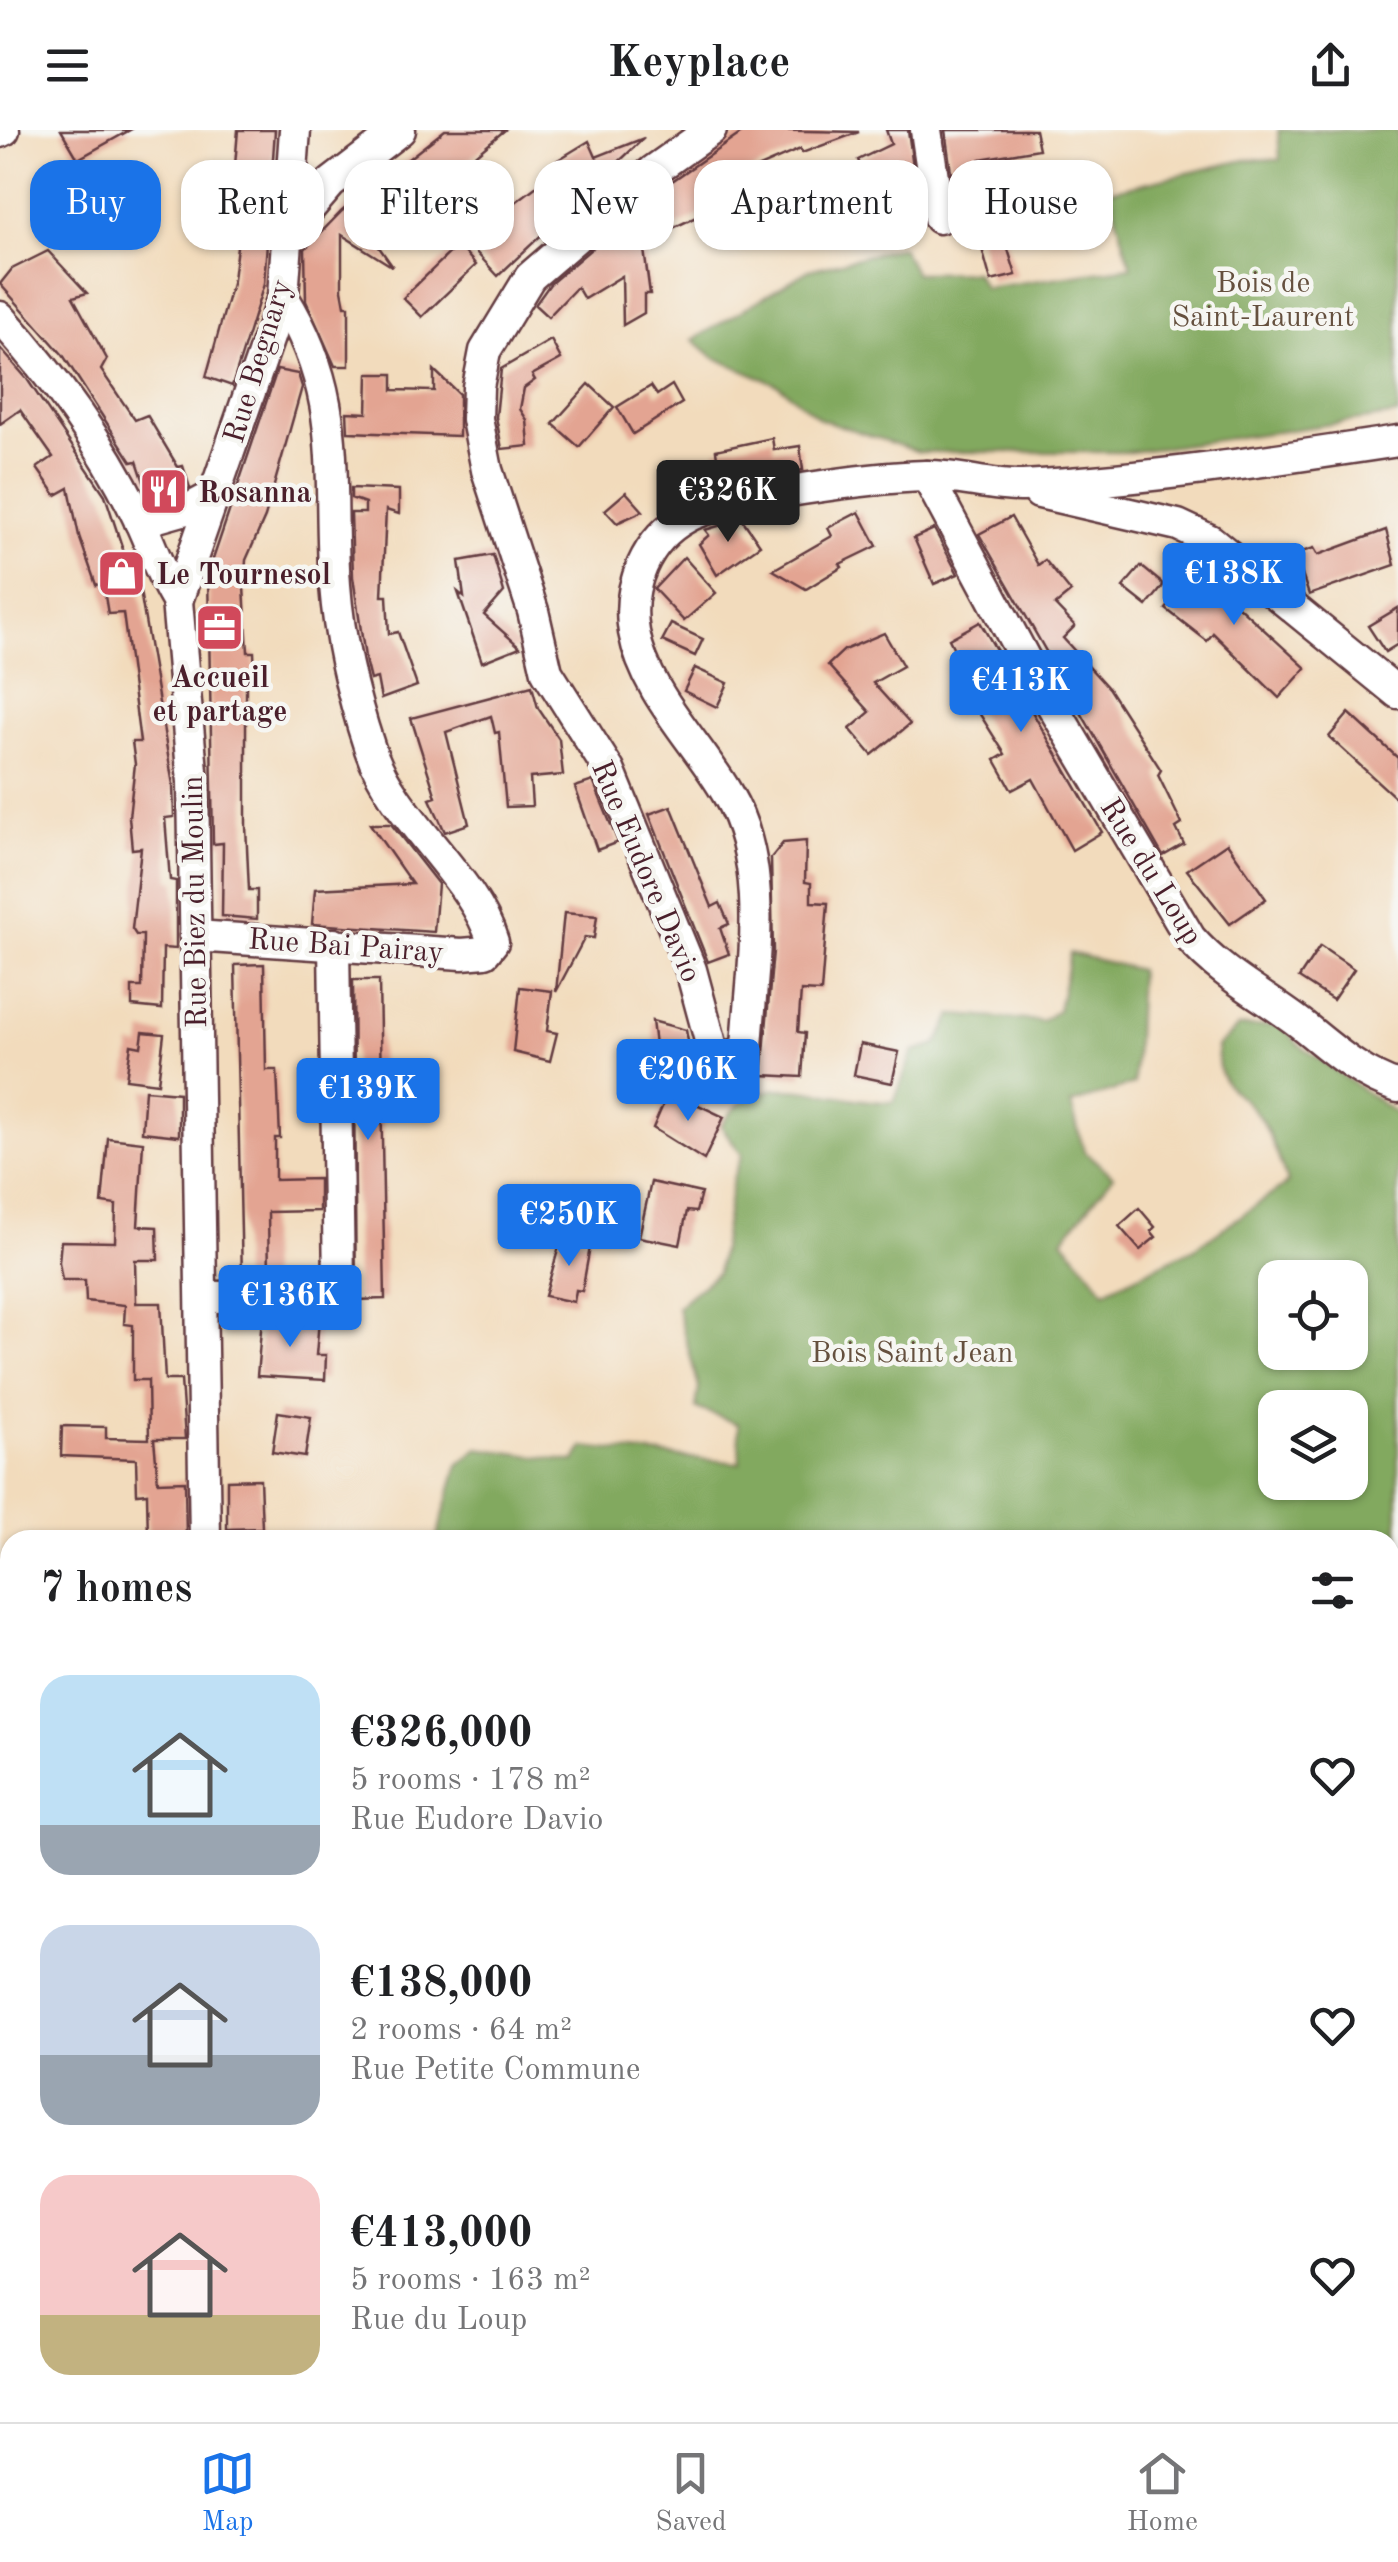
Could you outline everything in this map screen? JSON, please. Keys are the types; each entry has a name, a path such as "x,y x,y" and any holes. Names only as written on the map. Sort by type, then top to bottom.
{"street":[{"name":"Rue Begnary","path":"293,160 295,130"},
{"path":"324,192 400,130"},
{"name":"Rue Eudore Davio","path":"711,130 653,171 530,277 486,350 478,387 477,419 486,470 532,611 547,672 609,770 691,970 714,1055 727,1060 747,1047 754,889 750,852 728,794 644,666 632,606 641,566 672,526 706,509 926,476 1017,486 1191,472 1398,442"},
{"path":"926,130 939,218"},
{"name":"Rue Begnary","path":"177,601 218,494 283,297 287,250"},
{"name":"Rue Bai Pairay","path":"195,936 462,954 485,952 493,942 476,909 392,792 369,746 337,608 329,413 307,336 283,297"},
{"name":"Rue Biez du Moulin","path":"0,316 64,396 140,522 161,576 177,601 192,782 206,1530"},
{"name":"Rue du Loup","path":"926,476 1026,661 1190,938 1218,968 1312,1036 1364,1072 1398,1087"},
{"path":"1017,486 1178,525 1210,540 1398,692"},
{"path":"140,522 193,508 218,494"},
{"path":"203,1297 328,1296 339,1283 334,944"}],"green space":[{"name":"Bois de Saint-Laurent","path":"1278,130 1398,130 1398,415 1131,452 919,452 820,419 779,385 713,357 693,340 809,270 889,250 903,250 915,273 975,272 984,288 1131,267 1113,205 1113,190 1249,159 1280,160"},
{"name":"Bois Saint Jean","path":"1070,953 1139,970 1134,1084 1071,1104 1084,1151 1113,1176 1063,1239 1105,1291 1195,1248 1288,1183 1264,1124 1221,1074 1217,1047 1238,1027 1282,1025 1298,1044 1398,1115 1398,1530 439,1530 458,1465 478,1448 575,1462 584,1447 740,1463 738,1424 696,1408 699,1388 677,1307 717,1273 733,1178 742,1155 721,1126 737,1106 756,1094 776,1089 894,1102 913,1052 937,1045 952,1015 1042,1021 1058,1010"}],"building":[{"path":"61,130 130,130 78,159"},
{"path":"238,130 275,130 273,160 235,160"},
{"path":"445,130 505,130 469,160 407,160"},
{"path":"746,130 859,132 775,160 703,160"},
{"path":"886,130 908,130 912,160 858,160 891,144"},
{"path":"945,130 1035,130 1039,149 980,160 949,160"},
{"path":"644,138 621,160 558,160 589,141 596,157"},
{"path":"694,166 694,218 674,227 674,180"},
{"path":"534,188 534,242 498,276 475,251 514,250 514,203"},
{"path":"342,211 342,290 345,306 349,306 349,366 335,366 306,301 305,250 324,250 324,229"},
{"path":"237,250 266,250 264,284 232,386 206,377 233,280"},
{"path":"366,250 381,250 393,267"},
{"path":"453,250 463,250 476,265 422,317 403,298"},
{"path":"590,250 644,250 650,294 644,294 644,313 623,325 622,276 584,299 577,287 548,317 535,305 550,284"},
{"path":"982,250 1008,250 1016,275 991,281"},
{"path":"48,251 87,293 73,297 107,359 101,370 135,420 147,415 178,467 183,466 190,488 150,500 137,461 132,462 63,355 0,284 12,269"},
{"path":"551,340 561,359 532,375 535,380 524,388 520,409 527,420 529,446 502,449 496,417 501,369"},
{"path":"0,348 27,379 105,495 135,586 139,585 173,785 174,817 165,818 170,880 176,881 176,949 163,948 162,1009 132,1006 132,987 142,987 143,935 136,935 132,929 141,848 132,849 129,817 135,764 132,742 140,742 123,613 108,614 103,584 96,585 79,536 69,488 56,495 37,468 53,457 20,410 0,424"},
{"path":"277,370 298,374 302,387 265,517 246,560 248,652 254,652 255,674 246,674 246,826 249,890 257,890 257,919 222,916 223,843 213,844 208,574"},
{"path":"434,370 459,394 459,436 348,432 347,412 367,413 368,374 393,374 393,390 434,391"},
{"path":"589,384 614,407 579,447 553,424"},
{"path":"672,385 682,403 633,434 617,407 651,386 657,395"},
{"path":"772,438 774,450 800,446 803,470 694,490 685,469 717,458 716,450"},
{"path":"351,488 399,490 399,514 386,510 382,596 387,596 389,634 398,632 417,686 381,699 377,678 370,680 366,664 353,577 351,513 365,513 365,503 351,498"},
{"path":"626,492 643,511 617,523 605,510"},
{"path":"859,512 877,546 840,564 842,567 806,589 773,570 832,536 828,528"},
{"path":"1011,517 1038,565 1045,560 1071,592 1055,605 1075,626 1063,638 1109,689 1161,770 1158,775 1182,824 1176,828 1184,844 1163,856 979,534"},
{"path":"742,519 760,545 717,575 699,544 709,535 705,530"},
{"path":"934,529 958,574 934,584 914,538"},
{"path":"1386,530 1395,565 1309,595 1295,554 1314,548 1318,555"},
{"path":"493,555 504,592 484,615 520,647 482,662 458,592 464,597 459,561"},
{"path":"684,557 716,593 684,621 654,589"},
{"path":"1205,560 1236,586 1227,596 1306,668 1279,698 1213,633 1207,641 1166,609"},
{"path":"1141,566 1164,585 1147,606 1123,587"},
{"path":"1398,608 1398,644 1385,652 1368,626"},
{"path":"980,622 1102,832 1072,850 1033,779 1012,790 995,760 1005,754 962,686 970,681 949,639"},
{"path":"671,624 703,639 695,656 662,641"},
{"path":"884,633 903,666 873,683 910,724 872,755 850,729 870,712 828,665 844,650"},
{"path":"695,668 728,683 717,707 684,691"},
{"path":"532,686 538,708 559,739 563,775 530,778 532,806 506,807 499,732 495,733 491,716 446,732 469,824 445,832 430,799 436,797 411,718"},
{"path":"1349,713 1398,758 1398,800 1329,737"},
{"path":"593,781 618,842 597,850 575,787"},
{"path":"671,806 712,907 720,903 729,924 720,928 729,954 708,962 649,814"},
{"path":"370,824 391,824 438,884 434,932 312,924 315,889 412,884"},
{"path":"806,841 805,882 811,883 811,902 828,903 821,992 801,991 798,1032 805,1033 802,1077 762,1075 773,951 771,858 783,843"},
{"path":"1227,843 1266,899 1230,924 1187,870"},
{"path":"564,913 597,916 594,938 585,937 556,992"},
{"path":"1320,946 1354,969 1333,1000 1299,978"},
{"path":"264,964 266,1070 277,1070 280,1138 275,1138 275,1180 319,1179 319,1211 268,1212 269,1278 242,1278 235,965"},
{"path":"353,980 379,980 385,1299 356,1300"},
{"path":"520,987 552,991 547,1031 557,1033 550,1061 513,1052"},
{"path":"652,1021 686,1030 689,1047 656,1053"},
{"path":"143,1032 164,1034 158,1083 126,1079 131,1045 141,1047"},
{"path":"860,1044 899,1052 892,1083 854,1075"},
{"path":"145,1090 179,1093 179,1136 142,1132"},
{"path":"669,1091 724,1117 704,1160 653,1128"},
{"path":"108,1138 143,1142 138,1226 157,1227 158,1260 135,1260 136,1303 161,1303 165,1380 181,1380 185,1439 154,1439 158,1482 185,1481 186,1530 148,1530 147,1493 137,1494 136,1459 61,1456 62,1426 106,1427 106,1438 149,1439 148,1380 133,1380 133,1325 124,1324 125,1305 86,1301 85,1280 62,1280 61,1241 115,1242 116,1205 102,1203"},
{"path":"651,1182 701,1193 696,1212 687,1211 680,1245 639,1237"},
{"path":"1139,1208 1155,1227 1151,1231 1156,1237 1140,1250 1119,1226"},
{"path":"562,1236 591,1242 582,1291 576,1290 574,1302 545,1296"},
{"path":"262,1318 319,1320 316,1355 326,1355 325,1380 257,1376"},
{"path":"278,1412 311,1417 305,1457 272,1452"},
{"path":"260,1479 262,1528 227,1529 227,1480"}],"place":[{"name":"Rosanna","path":"163,492"},
{"name":"Le Tournesol","path":"121,574"},
{"name":"Accueil et partage","path":"220,628"}]}
